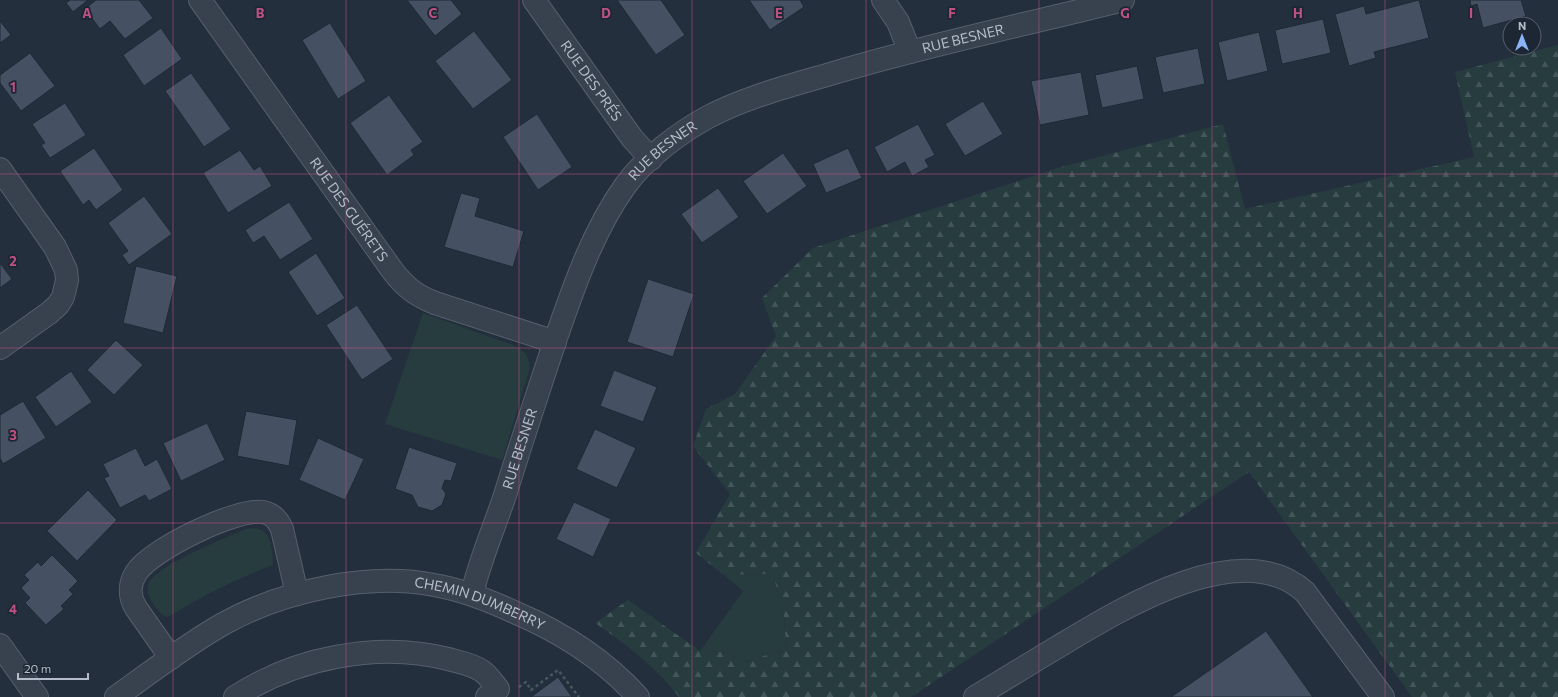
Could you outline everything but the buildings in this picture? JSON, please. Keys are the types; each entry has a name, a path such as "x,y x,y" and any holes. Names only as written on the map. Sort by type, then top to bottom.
{"street":[{"name":"RUE DES GUÉRETS","path":"200,0 392,270 406,287 418,296 435,303 555,342"},
{"name":"RUE DES PRÉS","path":"534,0 632,138 650,159"},
{"path":"883,0 898,22 910,52"},
{"name":"RUE BESNER","path":"472,594 480,563 504,499 575,285 598,231 623,188 650,159 692,127 744,100 781,88 910,52 1123,0"},
{"path":"0,169 55,247 66,270 67,280 63,298 58,305 0,348"},
{"path":"172,658 133,602 131,589 132,580 147,560 199,530 247,513 262,512 273,516 279,522 282,529 297,594"},
{"path":"975,697 1090,627 1138,601 1204,576 1221,572 1244,571 1265,572 1281,576 1301,588 1383,697"},
{"name":"CHEMIN DUMBERRY","path":"116,697 224,624 260,606 297,594 333,586 375,582 432,584 472,594 535,621 573,642 606,666 638,697"},
{"path":"0,645 37,697"},
{"path":"235,697 266,679 306,664 348,656 393,652 422,654 464,663 482,671 490,679 493,693"}],"path":[{"path":"493,693 514,690 526,682 531,690 558,670 579,697"}],"green space":[{"path":"1558,45 1558,697 1412,697 1249,472 911,697 679,697 661,676 640,657 595,623 628,600 700,651 724,652 745,662 786,649 784,615 773,574 724,575 696,553 730,494 693,446 706,409 735,394 776,336 762,298 813,248 1061,167 1223,124 1245,209 1474,157 1455,72 1516,56 1542,56 1542,49"},
{"path":"423,313 510,344 522,350 528,358 530,368 502,460 385,424"},
{"path":"254,528 265,533 268,537 272,548 273,565 219,588 168,617 158,611 148,594 148,585 155,576 165,568 193,552 246,529"},
{"path":"773,574 784,615 786,649 745,662 724,652 700,651 743,591 724,575"}]}
